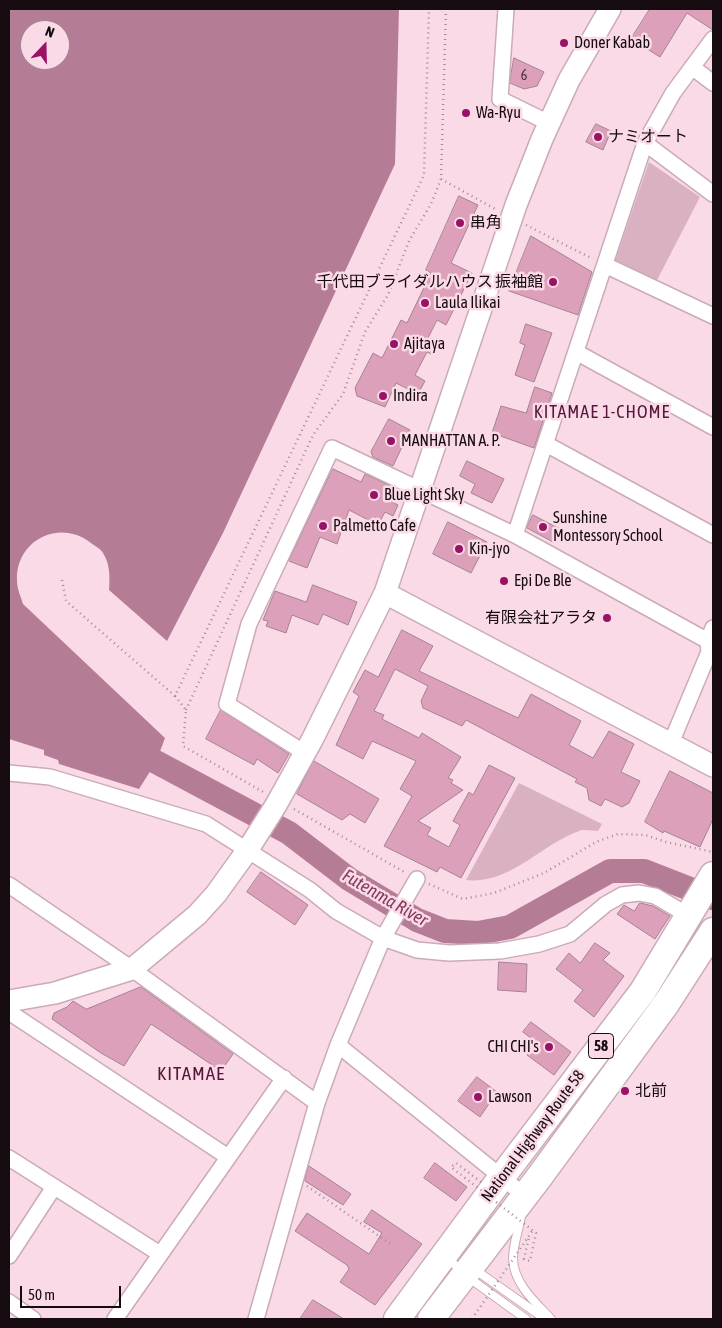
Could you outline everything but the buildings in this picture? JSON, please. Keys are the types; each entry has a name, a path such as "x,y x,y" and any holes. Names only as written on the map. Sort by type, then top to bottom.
{"highway":[{"name":"National Highway Route 58","path":"397,1319 445,1255 491,1180 643,992 686,910 713,875"},
{"name":"National Highway Route 58","path":"431,1319 525,1196 666,1004 713,930"}],"street":[{"path":"506,9 500,99 549,123"},
{"path":"9,1001 55,993 132,969 197,915 216,894 278,803 385,593 516,205 549,123 569,80 610,9"},
{"path":"515,535 645,143 673,93 713,39"},
{"path":"692,67 713,83"},
{"path":"645,143 713,194"},
{"path":"605,265 713,316"},
{"path":"576,352 713,427"},
{"path":"546,444 713,535"},
{"path":"305,753 227,704 249,624 332,448 515,535 710,635 709,652 671,743"},
{"path":"385,593 713,766"},
{"path":"9,773 50,777 206,824 249,847 310,890 336,911 418,950 450,953 500,951 539,944 570,934 606,904 622,895 639,893 654,896 686,910"},
{"path":"256,1319 317,1103 338,1045 385,933 417,879"},
{"path":"9,885 132,969 317,1103"},
{"path":"9,1012 228,1157"},
{"path":"338,1045 491,1180 525,1196"},
{"path":"115,1319 284,1078"},
{"path":"9,1158 160,1254"},
{"path":"9,1256 54,1187"},
{"path":"9,1302 33,1319"}],"lane":[{"path":"525,1196 512,1257 515,1276 531,1298 551,1319"},
{"path":"445,1255 545,1319"},
{"path":"468,1271 526,1319"}],"path":[{"path":"174,696 424,175 428,9"},
{"path":"446,9 441,179 431,204 409,241 388,294 365,332 343,394 313,435 186,710 183,746 278,803 417,879 463,899 494,893 544,873 596,842 618,834 645,835 666,842 713,852"},
{"path":"62,580 66,601 174,696 186,710"},
{"path":"491,1180 456,1163 451,1167 536,1233 530,1261 524,1259 529,1237"},
{"path":"295,1178 392,1245"},
{"path":"472,1319 532,1230"}],"shaded area":[{"path":"9,9 399,9 395,164 223,533 167,641 109,590 109,571 103,553 79,536 53,533 42,537 31,544 23,554 18,567 17,584 23,604 165,738 156,762 139,789 59,764 58,760 44,755 44,750 9,739"},
{"path":"649,162 700,197 655,284 614,264"},
{"path":"519,783 602,824 598,831 581,830 565,837 524,863 497,876 482,880 466,880"}],"waterway":[{"name":"Futenma River","path":"156,762 289,833 349,879 417,920 445,931 478,933 510,927 610,871 644,871 713,898"}],"place":[{"name":"Doner Kabab","path":"564,43"},
{"name":"Wa-Ryu","path":"466,113"},
{"name":"ナミオート","path":"598,137"},
{"name":"串角","path":"460,223"},
{"name":"千代田ブライダルハウス 振袖館","path":"553,282"},
{"name":"Laula Ilikai","path":"425,303"},
{"name":"Ajitaya","path":"394,344"},
{"name":"Indira","path":"383,396"},
{"name":"MANHATTAN A. P.","path":"391,441"},
{"name":"Blue Light Sky","path":"374,495"},
{"name":"Palmetto Cafe","path":"323,526"},
{"name":"Sunshine Montessory School","path":"543,527"},
{"name":"Kin-jyo","path":"459,549"},
{"name":"Epi De Ble","path":"504,581"},
{"name":"有限会社アラタ","path":"607,618"},
{"name":"CHI CHI's","path":"549,1047"},
{"name":"北前","path":"625,1091"},
{"name":"Lawson","path":"478,1097"}],"district":[{"name":"KITAMAE 1-CHOME","path":"602,412"},
{"name":"KITAMAE","path":"191,1074"}]}
